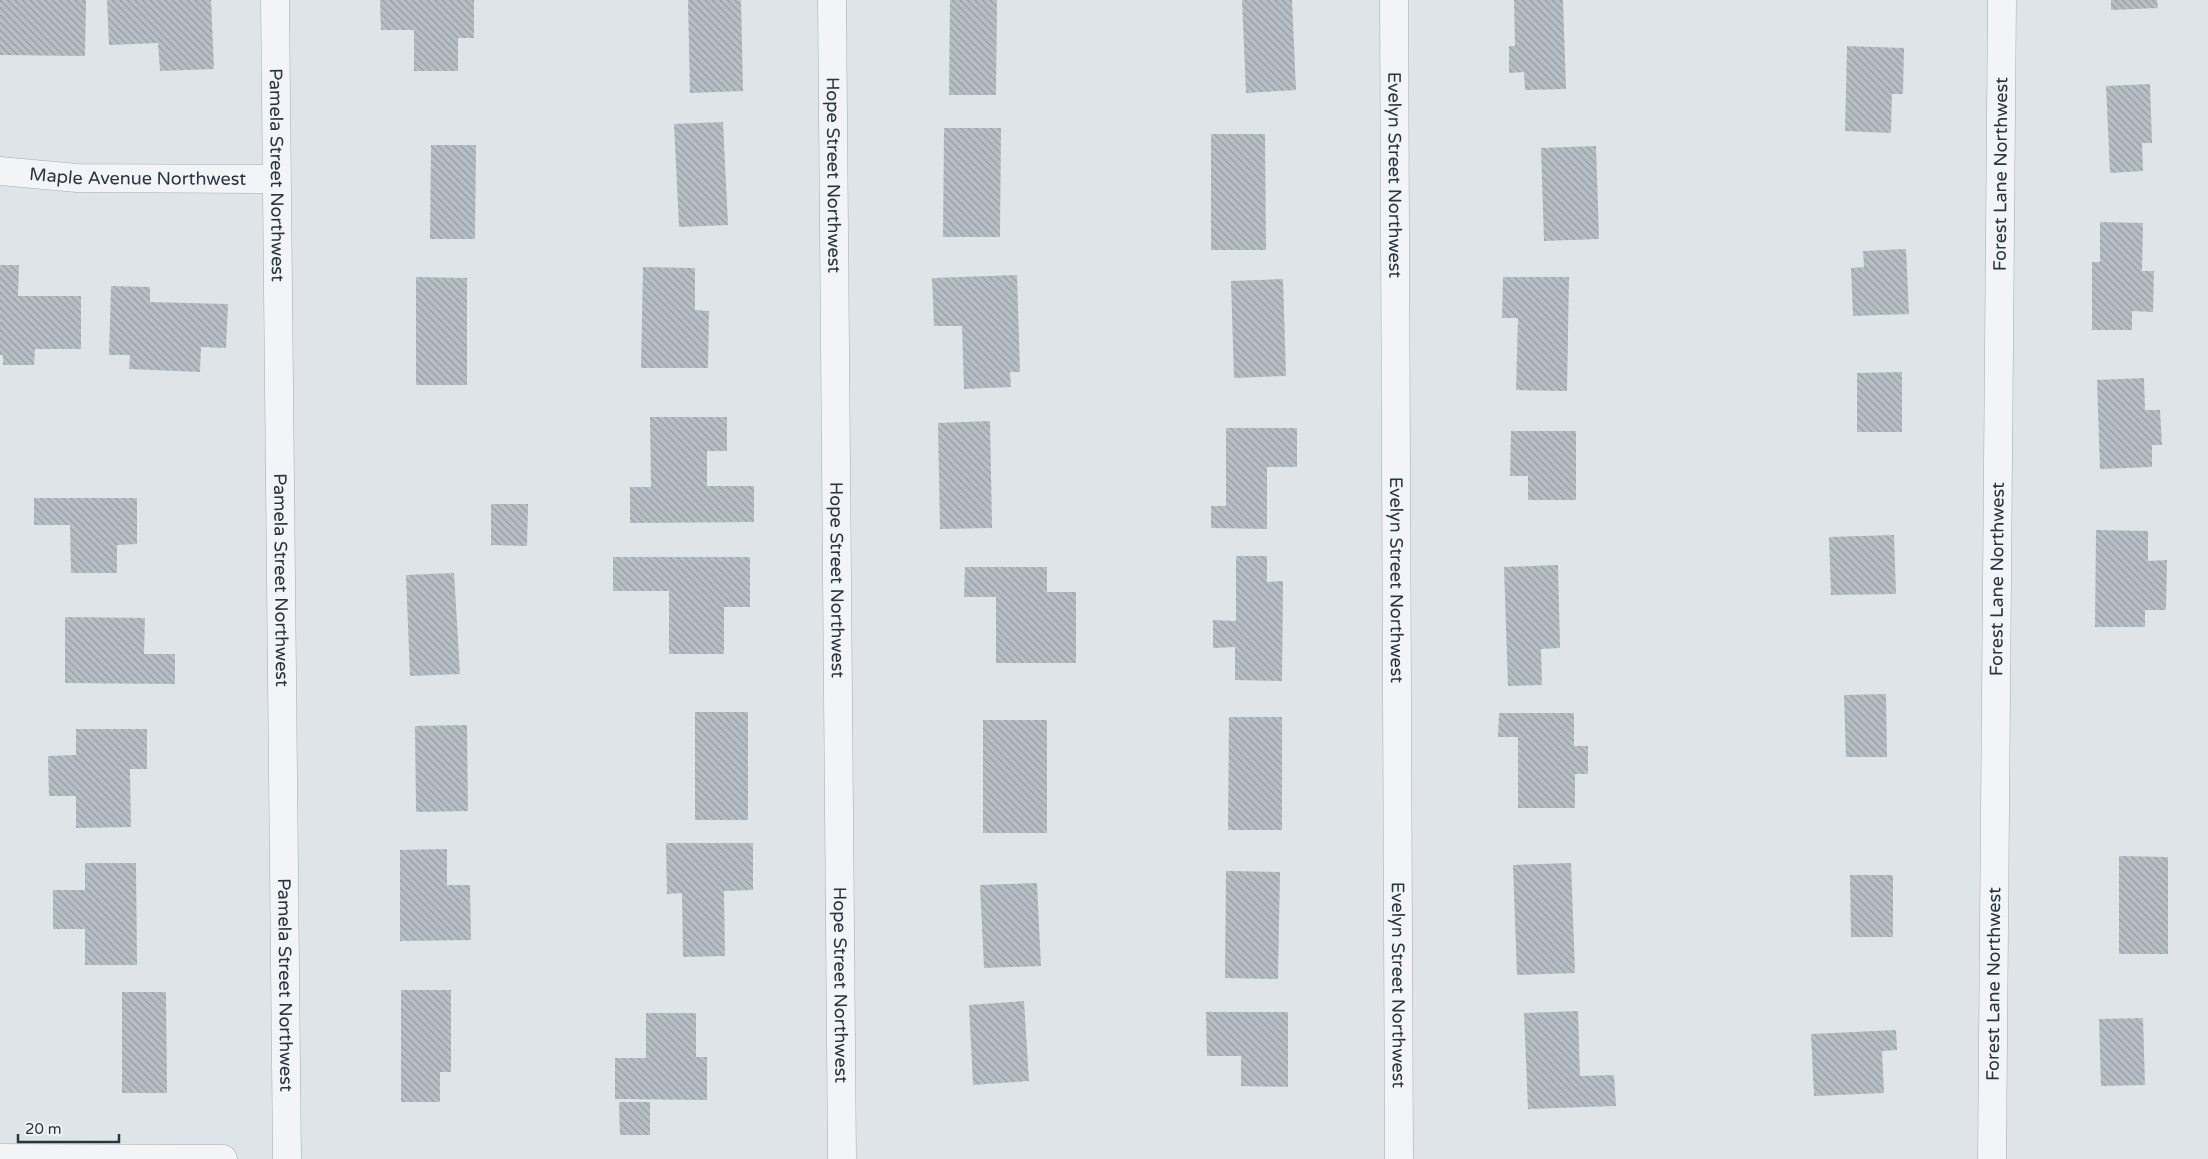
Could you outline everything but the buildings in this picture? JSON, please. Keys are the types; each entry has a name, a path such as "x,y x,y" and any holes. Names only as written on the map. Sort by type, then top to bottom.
{"street":[{"name":"Pamela Street Northwest","path":"275,0 287,1159"},
{"name":"Hope Street Northwest","path":"832,0 842,1159"},
{"name":"Evelyn Street Northwest","path":"1394,0 1399,1159"},
{"name":"Forest Lane Northwest","path":"1992,1159 2002,0"},
{"name":"Maple Avenue Northwest","path":"0,171 77,178 276,180"},
{"path":"0,1158 222,1159"}]}
